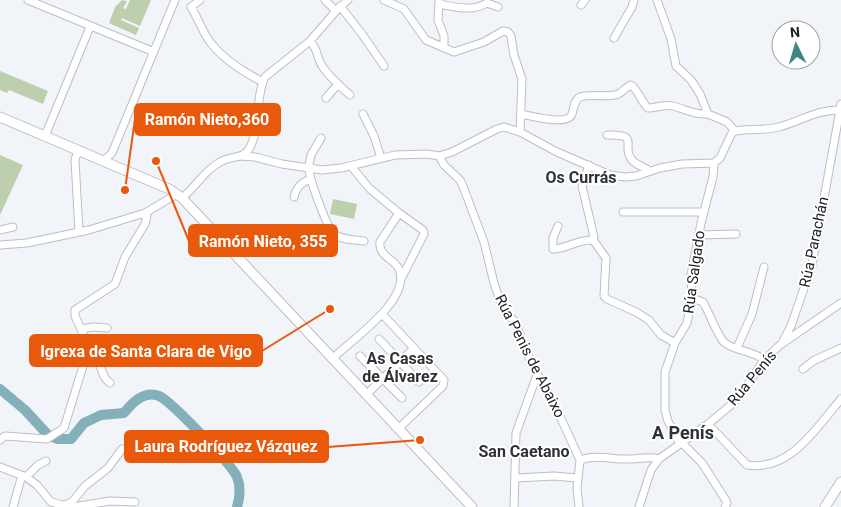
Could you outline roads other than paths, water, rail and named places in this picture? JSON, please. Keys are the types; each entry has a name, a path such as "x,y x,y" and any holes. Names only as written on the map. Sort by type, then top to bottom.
{"main road":[{"path":"0,117 180,196 472,507"},
{"path":"826,507 841,482"}],"street":[{"path":"28,0 154,52"},
{"path":"103,161 112,153 175,0"},
{"path":"200,0 191,7 210,41 225,58 263,82"},
{"path":"325,0 338,8 362,34 384,66"},
{"path":"240,156 250,148 263,82 270,73 310,41 338,8 348,0"},
{"path":"384,0 404,9 426,40 454,52 484,42 503,31 508,32 511,36 515,61 522,79 520,132"},
{"path":"614,38 634,0"},
{"path":"657,0 671,39 676,66 692,80 708,114"},
{"path":"444,48 444,36 438,20 439,2 467,9 487,3 498,7"},
{"path":"45,136 90,27"},
{"path":"310,41 317,51 322,65 350,95"},
{"path":"326,98 338,84"},
{"path":"521,114 551,120 566,120 572,116 575,102 578,98 618,94 631,85 634,87 642,104 648,108 672,106 685,112 702,115 708,114 727,122 735,131"},
{"path":"0,245 27,243 89,230 146,213 180,196 222,160 240,156 255,157 263,161 322,170 406,154 439,156 452,152 500,128 520,132 557,152 610,175 618,177 636,176 649,171 682,164 714,163 720,158 732,133 735,131 778,127 840,107"},
{"name":"Rúa Parachán","path":"780,345 791,326 812,265 840,107"},
{"path":"363,114 374,136 381,158"},
{"path":"607,135 627,138 629,141 629,156 632,161 649,171"},
{"path":"321,138 311,155 309,169 327,224 334,234 344,238 364,241"},
{"path":"250,148 255,157"},
{"path":"78,150 75,160 79,232"},
{"name":"Rúa Penis de Abaixo","path":"439,156 444,165 460,180 484,242 502,307 516,321 537,374 553,401 580,460"},
{"name":"Rúa Salgado","path":"714,163 691,275 692,298 687,323 675,344 665,372 664,388 665,410 668,421 681,443 702,463 725,499 725,507"},
{"path":"589,165 582,186 594,237 593,240 606,258 604,296 622,304 648,320 660,334 675,344"},
{"path":"332,359 382,314 397,294 401,279 424,234 421,227 399,213 369,188 351,166"},
{"path":"294,197 297,188 311,179"},
{"name":"Rúa Salgado","path":"622,212 704,212"},
{"path":"0,440 5,436 47,439 64,428 87,353 85,338 75,316 75,310 115,284 124,257 144,224 147,216 146,213"},
{"path":"399,213 379,246 383,254 396,266 401,279"},
{"path":"558,226 553,238 553,249 560,249 575,242 593,240"},
{"path":"0,230 14,227"},
{"path":"699,235 736,234"},
{"path":"396,266 409,264"},
{"path":"737,348 752,314 764,267"},
{"path":"692,298 703,302 725,343 760,356 764,360"},
{"name":"Rúa Penís","path":"639,507 651,470 659,459 708,424 740,396 764,360 780,345 841,303"},
{"path":"382,314 444,380 444,386 399,428"},
{"path":"82,329 93,327 106,328"},
{"path":"379,339 419,382"},
{"path":"367,394 414,348"},
{"path":"803,369 813,361 841,348"},
{"path":"87,353 99,360 106,380 110,382"},
{"path":"360,356 402,398"},
{"path":"514,507 516,433 537,374"},
{"path":"708,424 748,465 766,465 786,457 809,438 841,399"},
{"path":"62,505 72,502 85,486 108,468 122,450"},
{"path":"579,507 577,478 580,460 593,456 624,459 649,457 659,459"},
{"path":"13,507 24,476 46,461"},
{"path":"0,466 24,476 37,485 52,502 62,505 72,506 110,501 135,502"},
{"path":"516,478 554,476 577,478"}],"waterway":[{"path":"0,389 25,410 48,435 58,439 71,439 84,423 101,415 124,413 143,396 159,396 166,400 188,421 233,471 240,488 237,507"}],"place":[{"name":"Ramón Nieto, 355","path":"156,161"},
{"name":"Ramón Nieto,360","path":"125,190"},
{"name":"Igrexa de Santa Clara de Vigo","path":"330,309"},
{"name":"Laura Rodríguez Vázquez","path":"420,440"}],"district":[{"name":"Os Currás","path":"581,177"},
{"name":"As Casas de Álvarez","path":"400,367"},
{"name":"A Penís","path":"683,433"},
{"name":"San Caetano","path":"524,451"}]}
